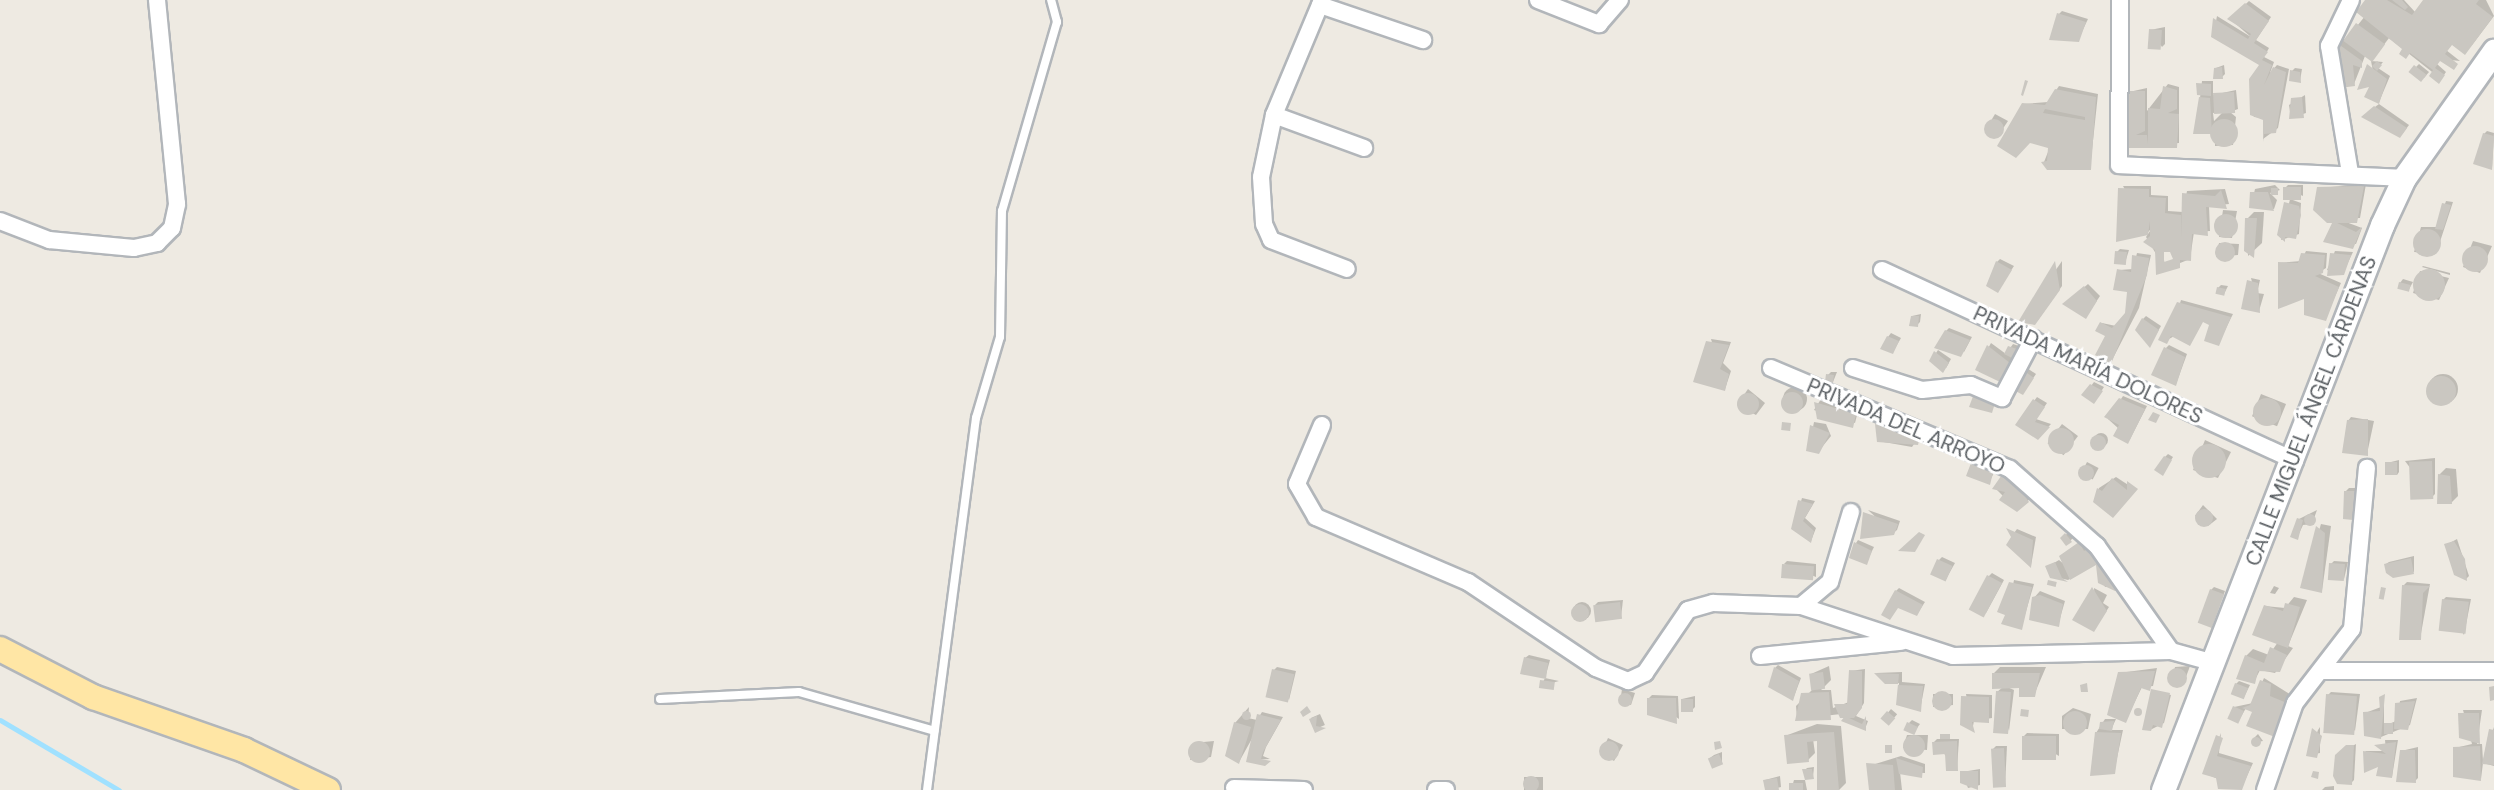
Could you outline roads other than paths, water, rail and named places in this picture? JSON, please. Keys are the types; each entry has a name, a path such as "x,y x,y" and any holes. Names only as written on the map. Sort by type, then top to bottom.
{"main road":[{"path":"0,649 93,697 265,758 328,790"}],"street":[{"path":"0,221 49,240 134,248 156,243 172,228 177,204 157,0"},
{"path":"1538,0 1606,23 1620,0"},
{"path":"2120,0 2119,165 2350,173 2404,178"},
{"path":"2350,173 2329,46 2351,0"},
{"path":"1347,269 1266,233 1261,177 1274,115 1321,2 1423,40"},
{"name":"CALLE MIGUEL ÁNGEL CÁRDENAS","path":"2163,790 2211,662 2295,461 2404,178 2494,51"},
{"path":"1274,115 1363,148"},
{"name":"PRIVADA MARÍA DOLORES","path":"1882,270 2295,461"},
{"path":"1853,368 1922,390 1971,385 2002,398 2033,339"},
{"name":"PRIVADA DEL ARROYO","path":"1771,368 2010,469 2097,546 2171,651"},
{"path":"1322,425 1297,484 1316,517 1468,582 1596,668 1628,681 1645,673 1658,650 1688,610 1713,603 1801,606 1953,656 2171,651 2211,662"},
{"path":"2264,790 2295,703 2322,671 2357,614 2367,468"},
{"path":"1801,606 1830,582 1851,512"},
{"path":"1760,656 1908,641"},
{"path":"2322,671 2494,671"},
{"path":"1234,788 1304,790"},
{"path":"1436,790 1446,790"}],"lane":[{"path":"927,790 976,418 1000,337 1002,211 1057,22 1051,0"},
{"path":"660,699 799,692 935,731"}],"waterway":[{"path":"0,720 119,790"}]}
